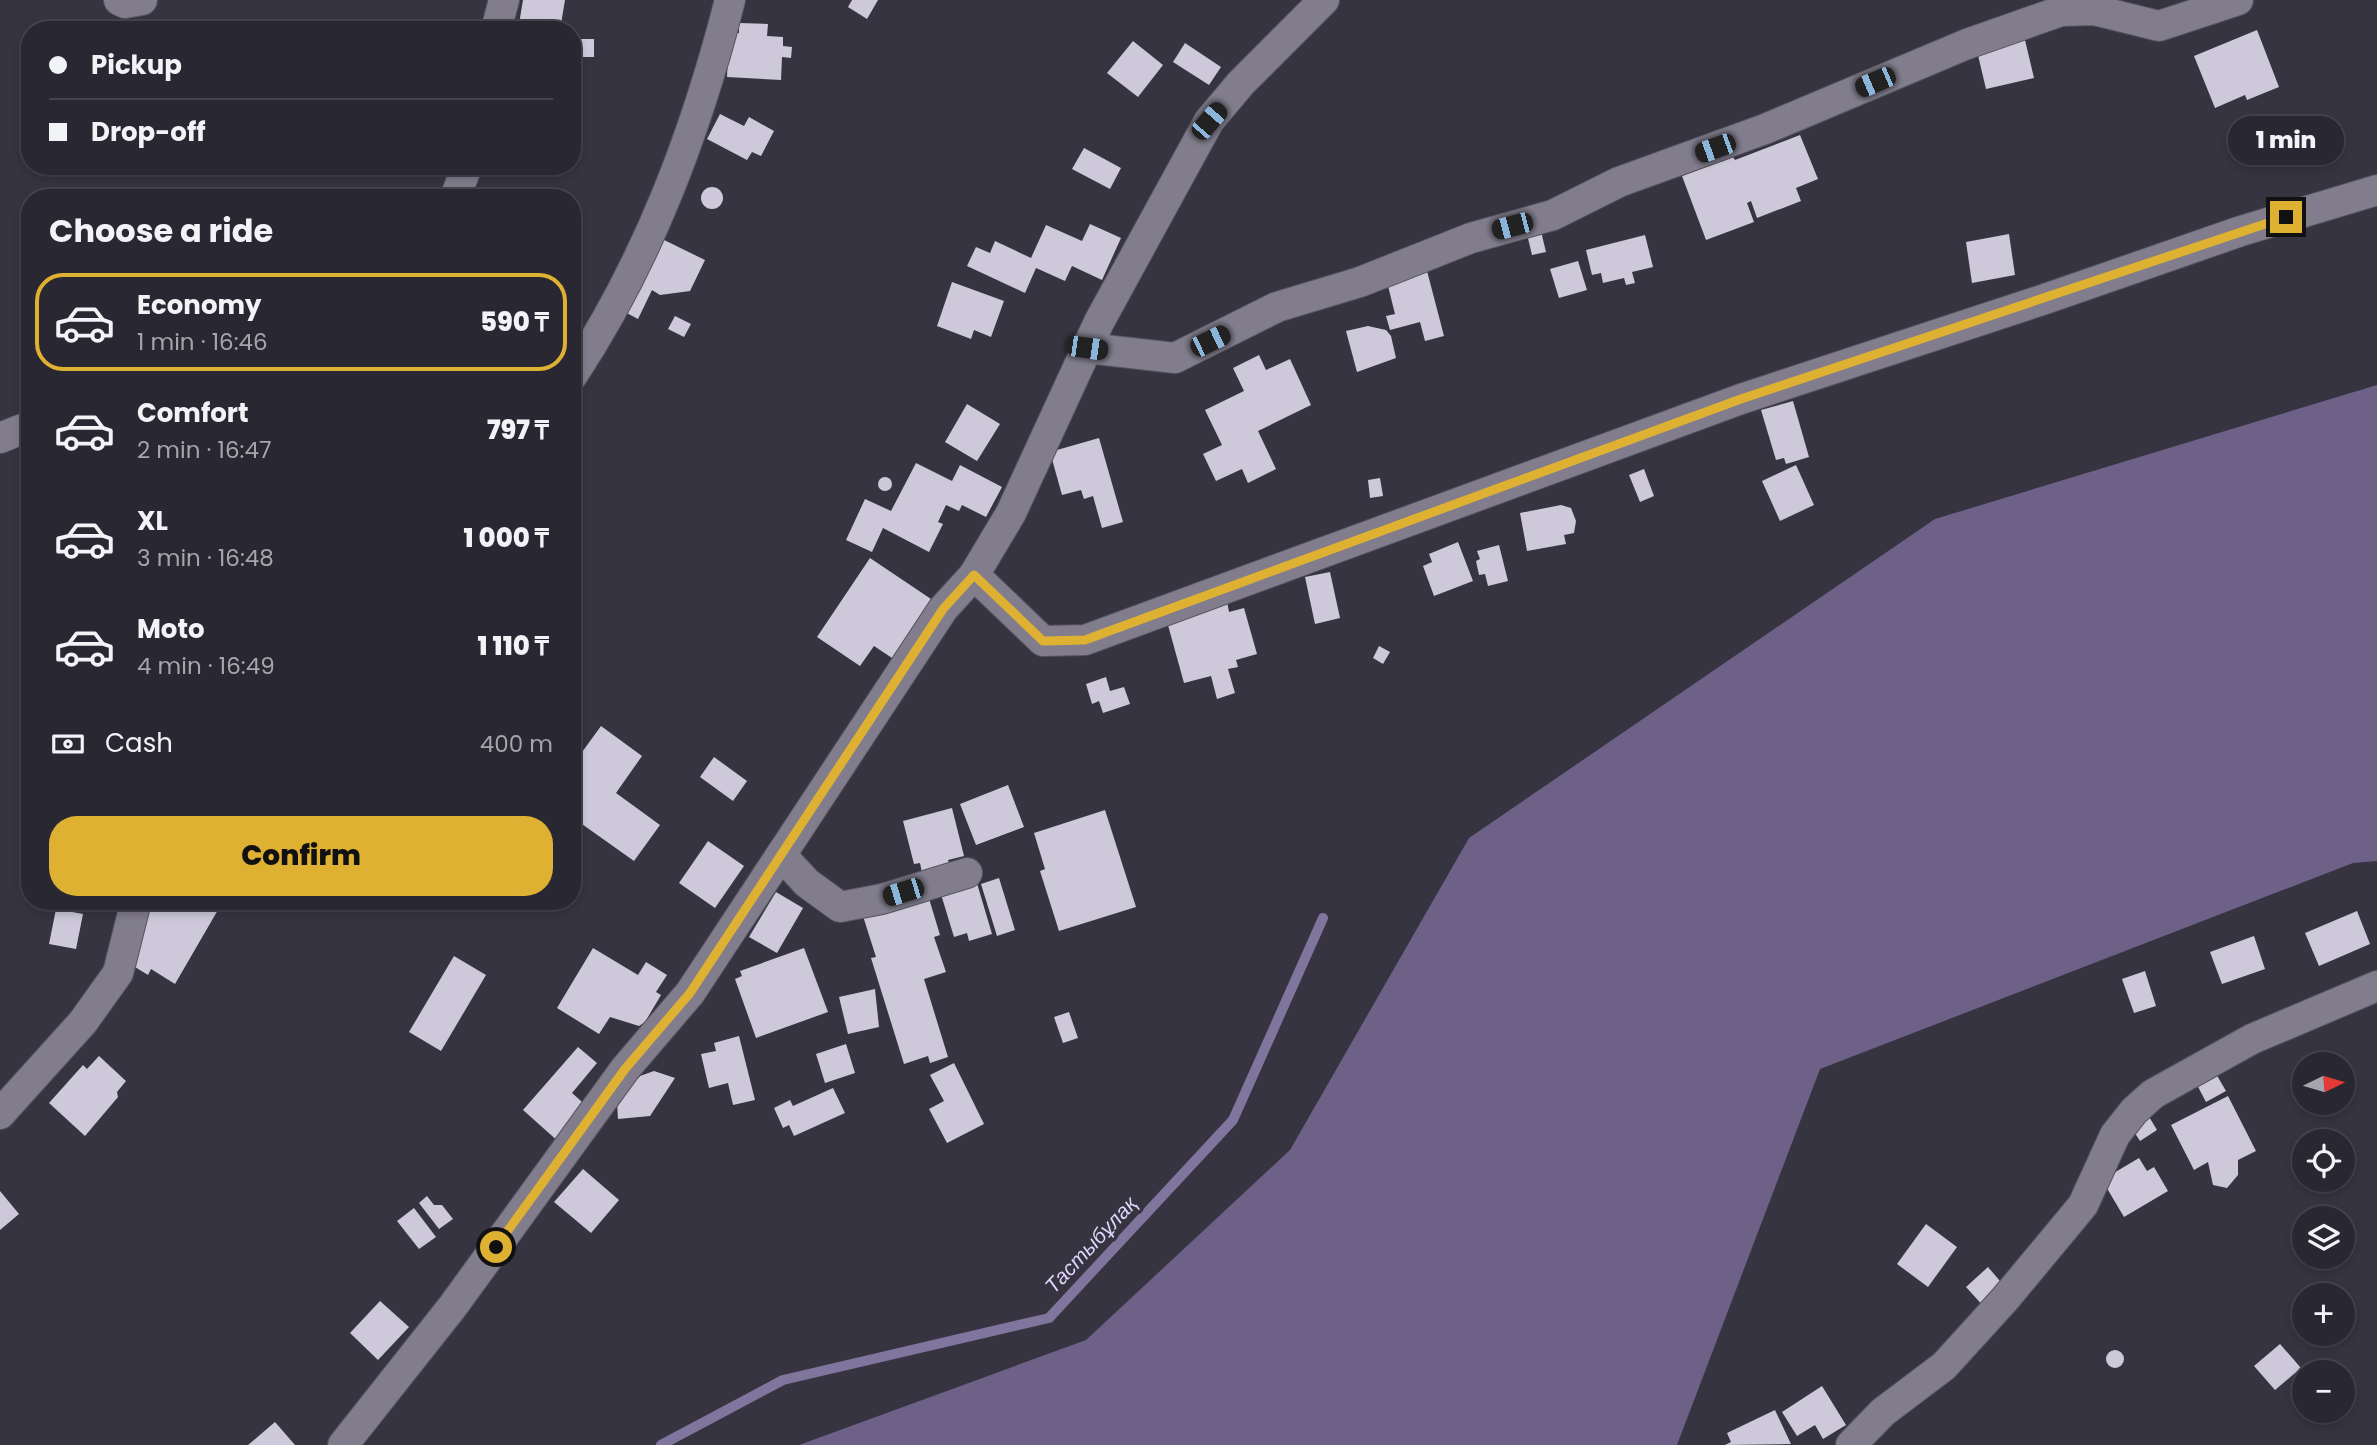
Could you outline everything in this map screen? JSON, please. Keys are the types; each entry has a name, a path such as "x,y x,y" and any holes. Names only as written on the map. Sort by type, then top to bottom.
{"street":[{"path":"119,0 125,3 142,0"},
{"path":"499,21 505,0"},
{"path":"581,362 599,335 641,254 674,179 709,83 730,0"},
{"path":"343,1445 453,1306 625,1069 690,993 943,609 974,575 1011,513 1087,348 1147,231 1209,121 1241,83 1324,0"},
{"path":"1087,348 1175,358 1277,307 1360,282 1471,237 1553,215 1619,182 1765,129 1967,44 2061,11 2094,10 2159,26 2238,0"},
{"path":"974,575 1043,641 1085,640 1741,399 2006,313 2241,231 2377,190"},
{"path":"0,438 21,430"},
{"path":"782,855 807,883 840,907 882,898 967,873"},
{"path":"0,1115 83,1022 118,973 134,910"},
{"path":"1851,1445 1883,1412 1944,1366 2005,1299 2083,1205 2115,1135 2134,1111 2153,1094 2252,1039 2377,986"}],"shaded area":[{"path":"2377,385 2377,861 2353,863 1820,1069 1677,1445 799,1445 1086,1340 1290,1150 1469,838 1935,519"}],"building":[{"path":"523,0 565,0 562,21 520,21"},
{"path":"852,0 878,0 867,19 848,7"},
{"path":"739,23 768,24 767,36 783,37 783,46 792,47 791,58 782,57 781,80 727,77 729,33 739,33"},
{"path":"2257,30 2279,87 2247,100 2245,95 2215,108 2194,56"},
{"path":"581,39 594,39 594,57 581,57"},
{"path":"2025,40 2034,78 1986,89 1977,51"},
{"path":"1133,41 1163,65 1138,97 1107,73"},
{"path":"1185,43 1221,67 1209,85 1173,62"},
{"path":"720,114 744,126 749,117 774,131 761,156 752,152 747,160 707,139"},
{"path":"1800,135 1818,179 1796,188 1801,201 1757,218 1751,201 1747,203 1754,222 1706,240 1682,176 1733,157 1735,160"},
{"path":"1084,148 1121,168 1110,189 1072,169"},
{"path":"712,187 720,190 723,198 720,206 712,209 704,206 701,198 704,190"},
{"path":"1090,224 1121,238 1102,280 1072,266 1065,281 1036,268 1025,293 967,266 976,247 990,253 995,241 1031,258 1046,225 1082,241"},
{"path":"1540,227 1546,252 1532,255 1526,230"},
{"path":"2009,234 2015,275 1972,283 1966,242"},
{"path":"1645,235 1653,267 1632,272 1635,283 1626,285 1624,278 1603,283 1601,273 1592,275 1586,250"},
{"path":"658,237 705,260 690,291 660,295 652,290 638,319 623,311"},
{"path":"1578,261 1587,290 1559,298 1550,269"},
{"path":"1426,267 1444,336 1425,341 1420,322 1390,330 1386,316 1395,314 1386,278"},
{"path":"952,282 1004,301 991,337 974,330 971,339 937,326"},
{"path":"675,316 691,324 684,337 668,329"},
{"path":"1368,326 1386,330 1391,336 1396,358 1357,372 1346,331"},
{"path":"1259,355 1266,370 1290,359 1311,405 1258,431 1276,469 1248,483 1242,469 1216,481 1203,454 1222,445 1205,410 1244,391 1233,368"},
{"path":"1793,401 1809,457 1786,464 1784,458 1776,460 1761,410"},
{"path":"967,404 1000,424 977,461 945,442"},
{"path":"1099,438 1123,522 1102,528 1093,496 1084,499 1081,490 1062,495 1050,452"},
{"path":"916,463 952,481 960,465 1002,487 986,517 962,505 959,511 946,505 938,522 943,524 929,552 883,528 872,552 846,540 865,499 891,511"},
{"path":"1796,465 1814,505 1780,521 1762,481"},
{"path":"1644,469 1654,496 1640,502 1629,475"},
{"path":"882,477 888,477 892,484 888,491 882,491 878,487 878,481"},
{"path":"1380,478 1383,496 1370,498 1368,480"},
{"path":"1561,505 1571,508 1576,521 1574,533 1564,535 1566,544 1527,551 1520,513"},
{"path":"1458,542 1473,581 1434,596 1423,566 1432,562 1429,554"},
{"path":"1499,545 1508,581 1488,586 1485,574 1479,575 1476,561 1480,559 1477,551"},
{"path":"870,558 931,599 892,658 874,646 860,666 817,637"},
{"path":"1330,572 1340,618 1315,624 1305,577"},
{"path":"1227,601 1229,612 1244,608 1257,654 1236,660 1238,667 1228,669 1235,693 1217,699 1211,676 1184,683 1166,618"},
{"path":"1379,646 1390,652 1383,664 1373,658"},
{"path":"1106,677 1110,691 1124,687 1130,704 1103,713 1099,701 1092,704 1086,684"},
{"path":"601,726 642,756 616,793 660,825 634,861 581,823 581,754"},
{"path":"714,757 747,781 733,801 700,777"},
{"path":"1008,785 1024,827 976,845 960,804"},
{"path":"952,808 964,856 948,860 950,866 922,873 920,863 914,864 903,821"},
{"path":"1105,810 1136,907 1059,931 1040,871 1045,869 1034,833"},
{"path":"708,841 744,866 715,908 679,883"},
{"path":"999,878 1015,930 997,936 981,884"},
{"path":"976,880 992,934 969,941 967,933 954,937 940,891"},
{"path":"776,892 803,908 777,953 749,937"},
{"path":"927,892 940,935 934,937 946,972 924,979 948,1057 930,1063 928,1056 904,1064 871,958 876,957 862,913"},
{"path":"56,910 83,914 76,949 49,944"},
{"path":"151,910 218,910 175,984 151,969 148,975 122,959"},
{"path":"2357,911 2370,944 2319,966 2305,933"},
{"path":"2254,936 2265,969 2222,984 2210,952"},
{"path":"593,948 638,975 646,962 667,975 656,992 661,995 645,1022 639,1026 610,1017 599,1034 557,1008"},
{"path":"804,948 828,1012 756,1038 735,979 742,976 740,971"},
{"path":"454,956 486,975 441,1051 409,1032"},
{"path":"2145,971 2156,1006 2134,1013 2122,979"},
{"path":"875,989 879,1027 848,1034 839,997"},
{"path":"1069,1012 1078,1038 1063,1043 1054,1017"},
{"path":"739,1036 755,1100 733,1105 728,1083 709,1088 701,1054 716,1051 714,1043"},
{"path":"846,1044 855,1073 825,1083 816,1054"},
{"path":"578,1047 597,1063 572,1093 590,1109 560,1143 523,1110"},
{"path":"99,1056 126,1081 117,1092 118,1097 85,1136 49,1103 83,1065 87,1069"},
{"path":"954,1063 984,1124 947,1143 929,1109 944,1101 930,1075"},
{"path":"654,1071 675,1078 650,1116 618,1119 617,1102 640,1076"},
{"path":"2215,1072 2226,1091 2206,1102 2196,1083"},
{"path":"833,1088 845,1113 794,1136 789,1125 783,1128 774,1108 790,1100 793,1106"},
{"path":"2228,1096 2256,1151 2238,1160 2238,1175 2227,1188 2213,1185 2208,1162 2194,1170 2171,1125"},
{"path":"2148,1115 2157,1130 2140,1141 2131,1127"},
{"path":"2139,1158 2147,1171 2154,1167 2168,1191 2124,1217 2102,1180"},
{"path":"583,1169 619,1200 591,1233 554,1202"},
{"path":"0,1191 19,1214 0,1230"},
{"path":"427,1196 434,1205 442,1205 453,1219 439,1229 419,1203"},
{"path":"414,1208 436,1237 419,1249 397,1221"},
{"path":"1926,1224 1957,1247 1928,1287 1897,1264"},
{"path":"1988,1267 2006,1288 1985,1308 1966,1287"},
{"path":"380,1301 409,1327 378,1360 350,1333"},
{"path":"2280,1344 2294,1360 2292,1376 2275,1390 2254,1366"},
{"path":"2111,1350 2119,1350 2124,1359 2122,1366 2111,1368 2106,1363 2106,1355"},
{"path":"1822,1386 1846,1425 1823,1439 1815,1425 1797,1436 1782,1412"},
{"path":"1775,1410 1791,1444 1725,1445 1731,1442 1727,1433"},
{"path":"275,1422 295,1445 248,1445"}],"waterway":[{"name":"Тастыбұлақ","path":"661,1445 783,1380 1049,1318 1233,1120 1323,918"}],"route":[{"path":"496,1247 625,1069 690,993 943,609 974,575 1043,641 1085,640 1384,533 1741,399 1901,348 2286,217"}]}
